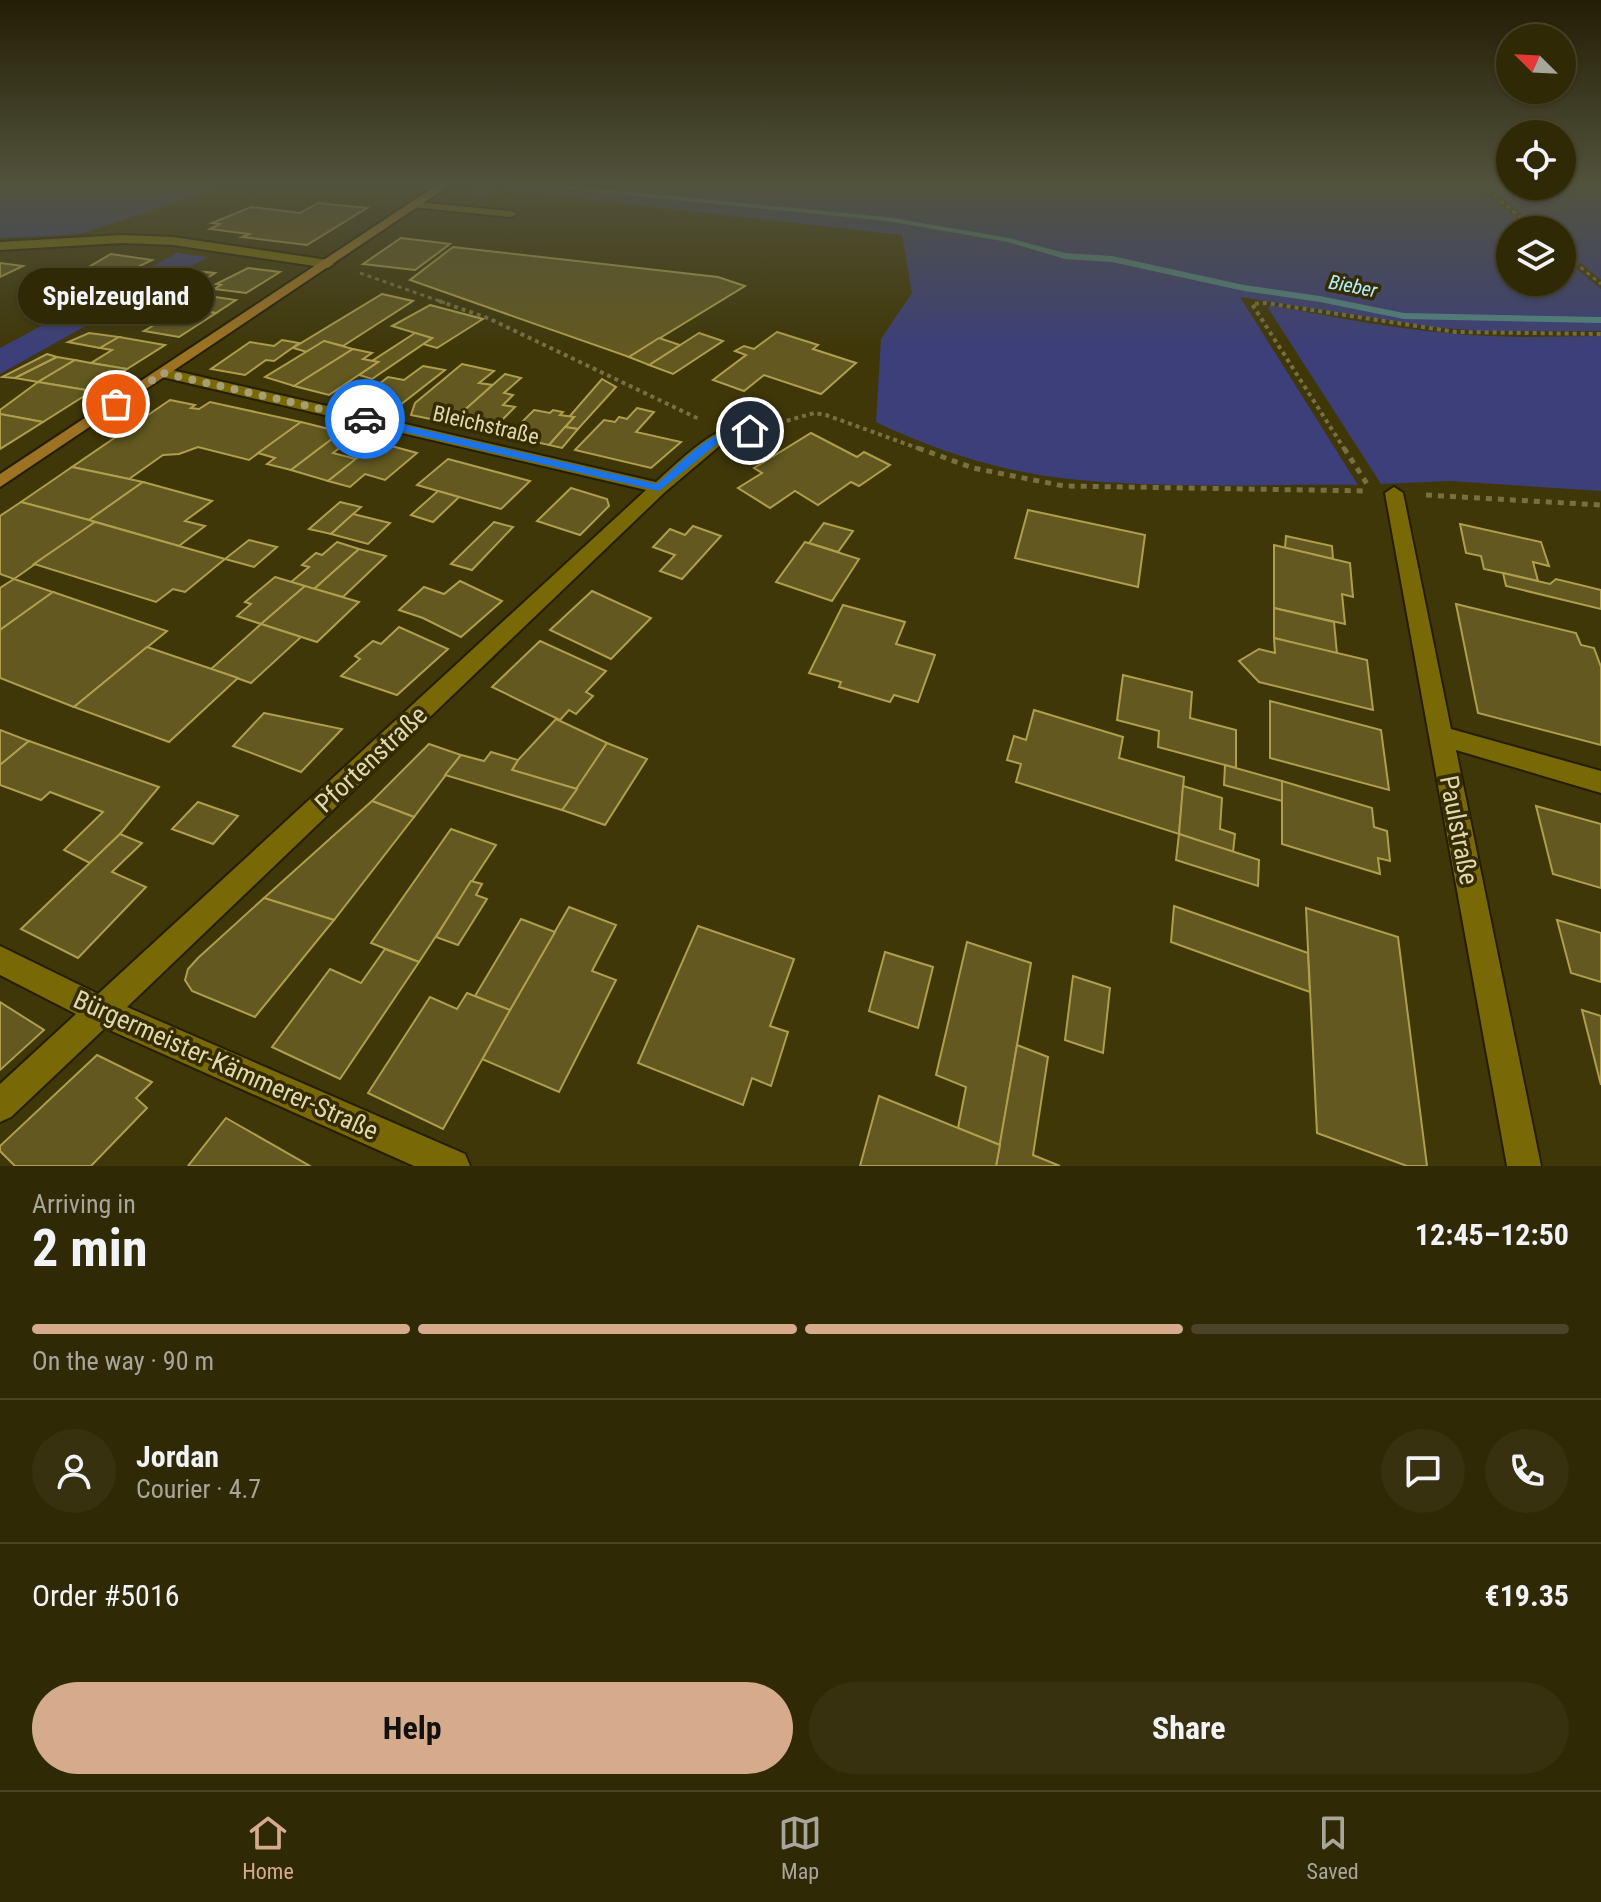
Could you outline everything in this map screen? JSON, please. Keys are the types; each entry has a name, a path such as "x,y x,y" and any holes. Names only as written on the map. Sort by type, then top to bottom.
{"street":[{"path":"0,482 365,239"},
{"path":"0,246 160,240 328,264"},
{"name":"Bleichstraße","path":"163,373 659,488"},
{"path":"726,432 750,431"},
{"name":"Pfortenstraße","path":"0,1106 659,488 726,432"},
{"name":"Paulstraße","path":"1394,493 1524,1166"},
{"path":"1441,736 1601,782"},
{"name":"Bürgermeister-Kämmerer-Straße","path":"0,960 103,1012 453,1166"}],"path":[{"path":"1576,263 1601,284"},
{"path":"328,264 384,280 490,319 726,432"},
{"path":"750,431 814,413 973,468 1064,486 1372,491 1252,304 1266,303 1386,325 1438,331 1601,334"},
{"path":"1394,493 1601,505"}],"shaded area":[{"path":"903,239 1496,239 1496,296 1576,296 1576,268 1601,289 1601,331 1480,331 1433,327 1240,297 1358,485 1105,482 1044,476 970,459 876,422 881,339 912,293"},
{"path":"1576,239 1601,239 1601,280 1576,259"},
{"path":"177,253 208,257 0,374 0,348"},
{"path":"1270,305 1434,332 1504,337 1601,336 1601,491 1449,481 1381,484 1268,308"}],"building":[{"path":"262,239 316,239 307,245"},
{"path":"399,239 450,244 415,270 363,264"},
{"path":"453,247 718,277 745,286 629,357 410,280"},
{"path":"111,254 152,260 85,293 57,289 82,276 75,275"},
{"path":"0,263 23,266 0,277"},
{"path":"248,268 280,272 246,293 214,289 221,285 216,284"},
{"path":"187,270 215,273 182,294 152,290"},
{"path":"188,293 236,300 216,313 167,306"},
{"path":"382,294 413,301 343,346 324,341 307,352 293,348"},
{"path":"430,305 483,319 437,348 423,344 432,338 392,326"},
{"path":"183,308 216,313 179,337 144,331"},
{"path":"777,332 818,345 813,349 856,363 821,394 764,375 744,391 713,380 746,355 735,351 744,346 754,349"},
{"path":"89,333 119,337 100,348 68,342"},
{"path":"415,333 432,338 372,379 359,375 378,362 372,361"},
{"path":"699,333 723,341 673,374 649,365"},
{"path":"119,337 165,345 127,369 91,363 112,350 100,348"},
{"path":"659,338 680,345 649,365 629,357"},
{"path":"282,340 299,343 274,361 266,360 245,375 211,369 250,342 274,346"},
{"path":"324,341 353,349 294,386 265,377"},
{"path":"353,349 372,353 363,359 378,362 329,395 294,386"},
{"path":"47,354 57,357 15,378 2,377"},
{"path":"57,357 75,360 38,382 15,378"},
{"path":"75,360 127,369 92,391 38,382"},
{"path":"462,364 494,371 479,383 493,385 450,423 411,415 415,403"},
{"path":"423,366 445,370 395,409 357,401 388,377 404,380"},
{"path":"505,374 521,378 504,393 513,395 503,405 515,407 490,432 450,423"},
{"path":"602,379 616,387 578,429 565,427 574,417 569,417"},
{"path":"38,382 92,391 43,422 0,414 0,410"},
{"path":"170,400 195,405 191,408 199,409 210,402 301,422 249,460 198,447 179,454 163,455 129,479 72,467"},
{"path":"637,408 654,412 636,432 681,442 651,468 575,450 604,420 615,422 619,417 627,419"},
{"path":"534,410 550,413 553,410 563,412 560,415 574,417 549,445 508,436"},
{"path":"0,414 43,422 0,449"},
{"path":"301,422 341,432 291,470 267,464 275,458 258,453"},
{"path":"565,427 578,429 562,448 549,445"},
{"path":"341,432 355,436 333,453 356,459 328,481 291,470"},
{"path":"811,433 857,457 864,452 890,465 859,486 851,482 818,505 795,491 770,508 738,488 762,473 754,468"},
{"path":"377,442 417,453 385,480 365,474 350,487 328,481"},
{"path":"448,459 530,481 501,509 417,485"},
{"path":"72,467 143,482 89,520 21,502"},
{"path":"143,482 212,501 185,521 205,526 179,546 89,520"},
{"path":"571,488 607,499 609,506 580,535 537,521"},
{"path":"438,491 459,497 433,522 411,515"},
{"path":"21,502 95,522 14,579 0,574 0,516"},
{"path":"340,502 361,507 331,534 309,529"},
{"path":"1028,510 1145,535 1138,587 1015,558"},
{"path":"353,514 390,523 368,544 331,534"},
{"path":"95,522 225,559 185,592 173,589 156,602 34,564"},
{"path":"494,522 513,527 472,570 451,564"},
{"path":"824,523 853,531 838,552 809,543"},
{"path":"1460,524 1541,542 1549,566 1533,562 1538,581 1484,569 1481,556 1466,553"},
{"path":"693,526 721,536 682,579 660,571 675,555 653,547 670,529 685,535"},
{"path":"1286,536 1332,546 1333,559 1285,548"},
{"path":"249,540 277,547 254,567 225,559"},
{"path":"337,542 359,549 314,589 291,582 309,567 302,565 316,553 322,555"},
{"path":"805,542 859,559 832,601 776,582"},
{"path":"1274,545 1350,563 1353,597 1342,594 1345,624 1274,608"},
{"path":"359,549 386,556 343,597 314,589"},
{"path":"1503,573 1550,584 1556,579 1601,590 1601,609 1506,586"},
{"path":"275,577 305,586 261,624 237,616 251,604 245,602"},
{"path":"14,579 53,592 0,630 0,588"},
{"path":"460,581 502,601 461,637 399,610 424,587 444,594"},
{"path":"305,586 359,602 317,642 261,624"},
{"path":"592,591 651,618 611,659 550,630"},
{"path":"53,592 167,631 74,707 0,678 0,630"},
{"path":"1456,604 1576,633 1581,645 1594,648 1601,667 1601,745 1478,713"},
{"path":"843,605 905,622 896,644 935,655 918,702 894,695 890,702 839,687 841,682 809,673"},
{"path":"1274,608 1334,622 1337,654 1274,638"},
{"path":"261,624 301,637 251,683 211,669"},
{"path":"399,627 448,649 397,695 341,676 360,659 355,656 373,641 381,644"},
{"path":"1274,638 1367,660 1373,710 1259,682 1239,661 1259,649 1275,653"},
{"path":"540,641 606,671 586,692 593,696 576,714 569,710 560,720 492,687"},
{"path":"147,647 238,678 169,742 74,707"},
{"path":"1123,675 1192,692 1190,718 1236,730 1236,768 1158,747 1159,731 1117,720"},
{"path":"1270,701 1381,730 1389,790 1270,758"},
{"path":"1034,710 1123,737 1119,758 1184,777 1179,834 1016,782 1021,764 1007,760 1014,736 1026,740"},
{"path":"264,713 342,729 301,772 233,746"},
{"path":"556,719 607,743 577,789 512,770"},
{"path":"0,730 29,741 0,765"},
{"path":"29,741 159,787 120,834 90,863 64,850 103,812 50,792 41,800 0,785 0,765"},
{"path":"607,743 647,759 605,825 562,810"},
{"path":"429,744 461,755 414,817 372,801"},
{"path":"491,752 518,760 512,770 577,789 562,810 445,775 461,755 484,761"},
{"path":"1225,765 1282,781 1282,801 1224,785"},
{"path":"1282,781 1372,808 1374,827 1387,831 1390,861 1378,858 1380,874 1282,844"},
{"path":"1183,786 1222,798 1220,829 1235,834 1233,852 1179,834"},
{"path":"372,801 414,817 334,920 264,898"},
{"path":"198,802 238,816 213,844 172,829"},
{"path":"1536,806 1601,824 1601,888 1553,874"},
{"path":"451,829 496,845 419,962 371,943"},
{"path":"120,834 142,843 112,872 146,887 78,958 21,929"},
{"path":"1179,834 1259,860 1258,886 1176,860"},
{"path":"471,881 482,884 476,895 487,899 458,945 436,937"},
{"path":"264,898 334,920 255,1017 192,991 185,980 188,969 198,958"},
{"path":"1174,906 1308,953 1310,992 1171,942"},
{"path":"569,907 616,925 592,971 616,980 559,1092 482,1059"},
{"path":"1306,908 1398,937 1427,1166 1407,1166 1317,1133"},
{"path":"521,919 555,932 510,1010 475,996"},
{"path":"1557,920 1601,933 1601,982 1571,973"},
{"path":"698,926 794,959 770,1026 788,1032 771,1086 752,1078 743,1105 638,1063"},
{"path":"967,942 1031,963 1000,1145 958,1128 966,1087 936,1075"},
{"path":"385,949 419,962 340,1079 272,1047 330,969 361,983"},
{"path":"885,952 933,967 918,1028 869,1011"},
{"path":"1073,976 1110,988 1103,1053 1065,1040"},
{"path":"467,993 510,1010 443,1129 368,1093 430,997 457,1009"},
{"path":"0,1002 44,1030 0,1070"},
{"path":"1582,1010 1601,1016 1601,1085"},
{"path":"1017,1045 1048,1057 1033,1155 1060,1166 996,1166"},
{"path":"97,1055 152,1082 136,1098 147,1108 91,1166 15,1166 0,1151 0,1146"},
{"path":"879,1096 1000,1145 996,1166 860,1166"},
{"path":"226,1118 310,1166 188,1166"}],"waterway":[{"name":"Bieber","path":"1006,239 1065,256 1112,259 1244,288 1404,316 1601,320"}],"way so far":[{"path":"116,404 163,373 365,419"}],"place":[{"name":"Spielzeugland","path":"116,404"}],"route":[{"path":"365,419 659,488 726,432 750,431"}]}
